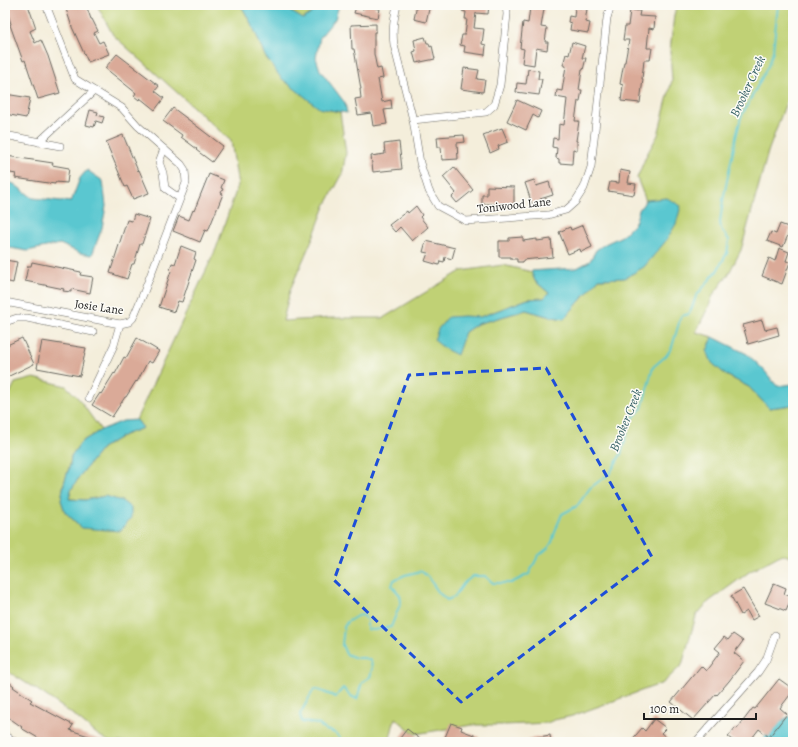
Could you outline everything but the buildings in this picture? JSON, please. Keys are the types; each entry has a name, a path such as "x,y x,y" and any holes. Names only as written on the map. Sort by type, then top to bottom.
{"street":[{"name":"Josie Lane","path":"5,302 120,324 129,322 133,318 144,292 186,183 185,170 181,164 138,126 122,108 75,79 46,5"},
{"name":"Toniwood Lane","path":"398,5 392,35 413,120 422,170 429,191 438,206 466,221 548,215 566,210 575,202 584,188 591,167 607,18 611,5"},
{"path":"413,120 486,112 494,105 500,85 507,14 506,5"},
{"path":"39,142 94,91"},
{"path":"5,135 60,146"},
{"path":"164,149 159,162 163,173 165,188 179,198"},
{"path":"5,322 17,318 27,318 93,332"},
{"path":"89,398 114,345 120,324"},
{"path":"696,742 758,672 766,660 775,635"}],"highlighted area":[{"path":"546,368 652,557 461,702 334,580 409,375"}],"green space":[{"path":"97,5 241,5 253,27 319,108 340,112 346,153 342,175 325,206 290,290 283,321 332,318 383,318 461,271 503,265 532,272 535,281 549,293 544,298 528,299 480,317 465,332 477,324 526,310 564,319 599,279 625,278 647,200 646,201 637,178 647,154 658,135 672,80 670,51 674,15 677,5 793,5 793,83 768,152 741,250 728,275 713,295 696,332 713,337 707,351 726,375 749,387 769,408 793,405 793,558 782,554 749,572 707,603 696,616 682,665 663,683 572,716 547,723 472,725 415,734 395,718 389,742 110,742 98,735 75,716 42,693 7,671 5,669 5,403 15,383 34,378 66,386 78,398 101,430 81,442 71,456 70,465 64,483 61,500 65,512 82,528 105,496 85,500 69,499 71,490 82,473 102,448 124,435 143,428 136,420 216,249 238,185 231,141 113,35"},
{"path":"280,5 322,5 303,19"}],"water":[{"path":"241,5 280,5 303,19 322,5 339,5 335,19 320,37 316,58 320,70 345,103 347,113 319,108 281,78 265,56 253,27"},
{"path":"87,170 103,181 106,206 102,228 92,255 80,253 60,244 27,251 5,247 5,181 14,184 33,198 71,202 80,178"},
{"path":"667,198 681,206 676,224 665,242 644,267 625,278 599,279 564,319 526,310 477,324 465,332 457,355 445,349 434,340 438,329 448,317 480,317 528,299 544,298 549,293 535,281 531,271 577,268 590,261 596,250 622,236 635,223 639,210 646,200"},
{"path":"713,337 747,354 763,369 777,386 793,384 793,405 769,408 749,387 726,375 712,363 707,351"},
{"path":"137,420 143,428 124,435 102,448 82,473 71,490 69,499 85,500 105,496 122,501 131,508 131,518 120,531 82,528 65,512 61,500 71,456 81,442 101,430 123,421"},
{"path":"793,715 793,742 760,742 782,720"}],"waterway":[{"name":"Brooker Creek","path":"341,742 340,738 335,733 326,730 318,724 302,722 300,714 314,689 336,697 343,688 351,696 357,699 362,682 370,677 372,669 371,661 346,654 342,645 344,627 347,622 357,616 363,615 367,620 367,629 374,630 391,627 401,602 400,595 392,586 394,580 405,575 421,571 428,577 439,593 447,600 454,597 464,583 473,576 485,576 493,583 511,583 529,574 538,556 548,548 552,542 562,514 577,506 590,488 610,473 621,454 631,420 642,408 653,367 666,356 672,347 681,316 689,314 696,296 717,271 727,253 729,240 721,229 720,222 723,200 741,117 768,66 773,51 778,5"}]}
